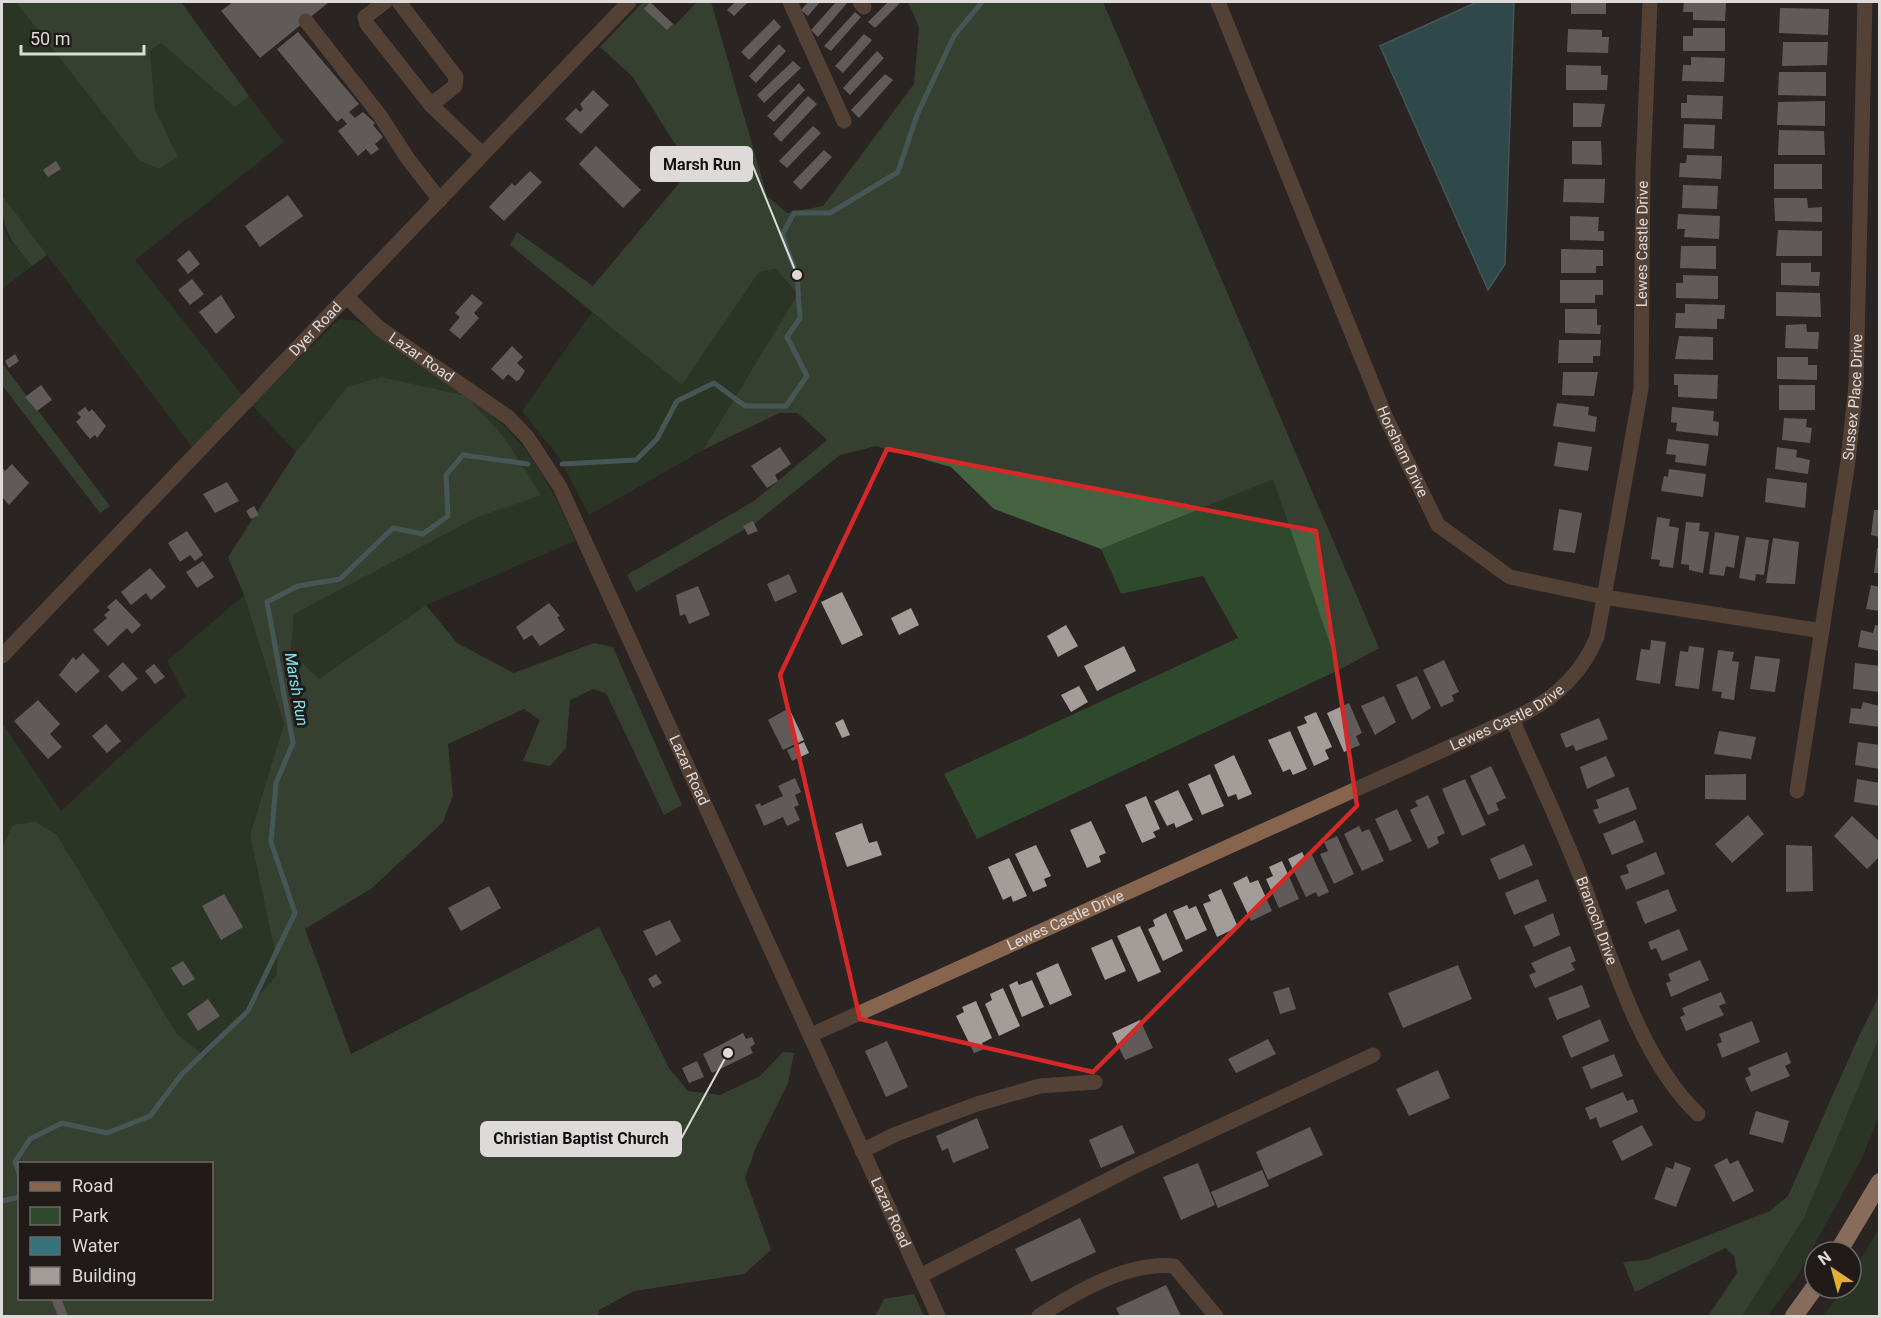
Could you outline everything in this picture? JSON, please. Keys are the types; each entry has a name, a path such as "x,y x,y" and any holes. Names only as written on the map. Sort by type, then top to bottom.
{"highway":[{"path":"1845,1240 1880,1182"},
{"path":"1794,1317 1806,1300"}],"street":[{"path":"385,2 365,17 368,24 431,105 482,154"},
{"path":"399,2 456,77 455,86 431,105"},
{"name":"Dyer Road","path":"2,656 629,2"},
{"path":"790,2 844,121"},
{"name":"Horsham Drive","path":"1218,2 1386,418 1438,525 1510,578 1604,597 1822,631"},
{"name":"Lewes Castle Drive","path":"811,1035 1512,719 1544,703 1578,672 1598,637 1641,389 1643,171 1650,2"},
{"name":"Sussex Place Drive","path":"1797,790 1848,460 1856,385 1865,2"},
{"path":"306,21 381,117 408,159 440,200"},
{"name":"Lazar Road","path":"347,297 379,328 508,417 545,462 572,510 938,1317"},
{"name":"Branoch Drive","path":"1512,719 1568,846 1645,1042 1678,1095 1698,1114"},
{"path":"920,1276 1133,1167 1373,1055"},
{"path":"862,1151 938,1117 987,1101 1040,1086 1095,1082"},
{"path":"1039,1317 1076,1292 1152,1264 1174,1266 1216,1317"}],"highlighted area":[{"path":"887,449 1316,531 1357,806 1093,1072 860,1019 780,675"}],"green space":[{"path":"2,2 16,2 140,161 159,169 178,157 155,109 150,51 161,43 235,107 249,96 284,142 135,260 242,395 192,447 2,195"},
{"path":"16,2 181,2 249,96 235,107 161,43 150,51 155,109 178,157 159,169 140,161"},
{"path":"643,2 647,2 675,25 697,2 711,2 767,196 787,213 823,206 914,84 919,27 908,2 1103,2 1379,648 1339,670 1273,479 1101,549 994,509 951,467 876,446 840,455 754,524 636,592 627,575 754,501 827,440 798,413 779,413 703,450 798,294 776,269 759,272 682,385 510,245 517,232 593,286 691,169 632,76 600,47"},
{"path":"2,195 47,255 32,266 8,234 3,217"},
{"path":"2,221 8,238 32,266 2,289"},
{"path":"776,269 798,294 703,450 589,515 559,457 522,411 592,312 682,384 759,272"},
{"path":"339,319 357,321 456,387 509,431 539,469 575,541 426,605 319,679 291,652 294,614 476,518 540,495 347,387 296,452 252,405"},
{"path":"2,363 110,506 100,513 2,385"},
{"path":"381,377 466,396 503,436 541,495 476,518 294,614 291,652 319,679 426,605 457,643 514,673 594,643 613,647 682,805 664,815 606,693 593,689 570,700 566,748 550,766 523,761 540,720 524,709 448,744 453,795 443,822 372,888 305,929 351,1054 599,927 669,1068 688,1091 720,1095 760,1076 783,1052 794,1053 788,1083 756,1147 745,1178 771,1250 744,1274 634,1291 599,1310 598,1316 2,1316 2,848 13,825 35,822 57,835 176,1033 205,1057 277,975 277,961 250,835 284,724 244,595 228,557 296,452 347,387"},
{"path":"1273,478 1339,670 977,839 944,774 1238,638 1203,576 1121,594 1101,549"},
{"path":"244,595 284,724 250,835 277,961 277,975 206,1058 176,1033 2,848 2,722 61,811 186,696 167,661"},
{"path":"1879,996 1879,1038 1804,1218 1742,1316 1708,1316 1737,1273 1734,1256 1725,1248 1635,1292 1623,1262 1646,1260 1770,1211 1788,1196"},
{"path":"1879,1038 1879,1116 1861,1160 1817,1240 1803,1240 1803,1265 1768,1316 1742,1316 1804,1218"},
{"path":"1879,1228 1879,1316 1823,1316 1835,1300 1863,1300 1863,1255"},
{"path":"914,1294 924,1316 875,1316 884,1299"}],"water":[{"path":"1477,2 1514,2 1505,264 1488,290 1380,46"}],"building":[{"path":"233,2 329,2 260,58 221,11"},
{"path":"650,2 673,24 667,30 644,9"},
{"path":"735,2 748,2 734,16 727,10"},
{"path":"808,2 820,2 808,16 801,10"},
{"path":"836,2 848,2 818,37 811,30"},
{"path":"888,2 901,2 875,28 868,22"},
{"path":"1571,2 1606,2 1606,14 1571,14"},
{"path":"1684,2 1726,2 1725,21 1693,20 1693,12 1683,12"},
{"path":"1780,8 1829,9 1828,35 1779,33"},
{"path":"855,12 861,17 831,51 824,46"},
{"path":"774,19 781,27 749,60 741,52"},
{"path":"1693,28 1725,28 1725,51 1683,51 1683,36 1693,36"},
{"path":"1568,29 1602,30 1602,37 1609,37 1608,53 1567,52"},
{"path":"298,32 359,104 349,112 355,118 363,112 375,123 373,125 383,137 375,144 379,149 371,155 366,149 358,156 338,131 347,124 342,118 337,122 277,49"},
{"path":"864,34 872,40 843,73 835,66"},
{"path":"1783,42 1828,42 1827,65 1782,66"},
{"path":"779,44 786,51 756,83 749,76"},
{"path":"877,51 884,58 850,95 843,88"},
{"path":"1691,57 1725,58 1724,82 1682,81 1683,65 1691,65"},
{"path":"793,61 801,68 764,103 757,95"},
{"path":"1566,65 1601,66 1601,75 1608,75 1607,90 1566,90"},
{"path":"1779,72 1826,72 1826,96 1778,95"},
{"path":"885,74 893,80 859,118 851,110"},
{"path":"799,83 805,90 774,122 767,116"},
{"path":"593,90 609,105 581,134 565,119 576,108 580,112 583,109 580,104"},
{"path":"1687,95 1723,96 1722,119 1681,118 1681,103 1687,103"},
{"path":"808,96 817,104 781,142 773,134"},
{"path":"1825,101 1825,126 1777,125 1778,102"},
{"path":"1573,103 1605,104 1601,127 1573,127"},
{"path":"1684,124 1715,125 1714,149 1683,148"},
{"path":"813,126 821,133 787,168 779,161"},
{"path":"1779,130 1824,131 1825,155 1778,155"},
{"path":"1572,141 1601,141 1602,165 1572,164"},
{"path":"596,146 641,190 623,208 579,164"},
{"path":"824,150 832,157 801,190 793,182"},
{"path":"1687,155 1722,156 1721,179 1679,177 1680,163 1686,163"},
{"path":"56,161 61,169 48,177 43,170"},
{"path":"1774,164 1822,164 1822,189 1774,189"},
{"path":"530,171 542,182 504,221 489,207 512,183 515,186"},
{"path":"1564,179 1605,179 1604,203 1563,202"},
{"path":"1683,185 1718,186 1717,209 1682,208"},
{"path":"288,195 303,216 260,247 245,226"},
{"path":"1774,198 1807,198 1808,208 1822,207 1822,222 1775,221"},
{"path":"1678,214 1720,216 1719,239 1684,237 1685,229 1677,229"},
{"path":"1570,216 1599,217 1598,231 1604,231 1604,241 1570,240"},
{"path":"1778,230 1822,231 1822,256 1776,256"},
{"path":"1681,246 1716,246 1716,269 1680,268"},
{"path":"1561,249 1603,250 1603,266 1596,266 1596,273 1561,273"},
{"path":"189,250 200,264 188,274 177,260"},
{"path":"1781,263 1811,263 1811,272 1820,272 1819,286 1781,285"},
{"path":"1683,275 1718,276 1718,299 1676,298 1676,283 1683,283"},
{"path":"192,279 204,294 190,305 178,290"},
{"path":"1560,280 1603,280 1603,295 1595,295 1595,303 1560,303"},
{"path":"1776,292 1820,293 1821,317 1776,316"},
{"path":"472,294 483,303 474,313 479,318 460,339 449,330 460,317 455,313"},
{"path":"221,295 235,317 216,334 199,312"},
{"path":"1685,304 1725,305 1724,319 1717,319 1717,329 1675,328 1676,313 1685,313"},
{"path":"1565,309 1597,309 1597,325 1601,325 1600,334 1565,333"},
{"path":"1806,324 1807,332 1819,332 1818,349 1785,348 1786,325"},
{"path":"1679,336 1713,337 1713,360 1675,359"},
{"path":"1559,340 1601,340 1600,356 1593,356 1593,363 1558,363"},
{"path":"512,346 523,357 517,363 525,371 516,381 508,374 503,380 491,369"},
{"path":"15,354 19,361 9,368 5,361"},
{"path":"1777,357 1808,357 1808,365 1817,365 1817,380 1777,379"},
{"path":"1563,372 1598,372 1594,396 1562,395"},
{"path":"1674,374 1718,375 1717,399 1678,397 1678,385 1674,385"},
{"path":"41,385 52,400 37,411 25,397"},
{"path":"1779,385 1815,385 1815,410 1779,410"},
{"path":"1557,403 1589,407 1588,415 1597,417 1595,432 1553,426"},
{"path":"85,407 89,412 92,409 106,426 97,438 95,435 90,439 76,422 81,417 77,413"},
{"path":"1672,407 1714,411 1713,421 1719,422 1718,436 1676,431 1677,423 1671,422"},
{"path":"1784,418 1807,419 1806,427 1812,428 1810,443 1782,440"},
{"path":"1668,439 1709,444 1706,466 1675,462 1676,455 1666,454"},
{"path":"1558,442 1592,447 1588,471 1554,466"},
{"path":"780,447 791,464 775,475 778,481 767,488 751,466"},
{"path":"1777,447 1797,450 1796,457 1810,460 1808,474 1775,469"},
{"path":"12,464 29,483 9,505 2,497 2,467 5,471"},
{"path":"1669,469 1706,474 1703,497 1661,491 1664,476 1668,477"},
{"path":"1767,478 1807,483 1805,508 1765,502"},
{"path":"227,482 239,501 215,513 203,494"},
{"path":"254,506 259,515 251,519 246,511"},
{"path":"1559,509 1582,513 1575,553 1553,550"},
{"path":"1874,510 1880,510 1880,537 1871,535"},
{"path":"1657,517 1670,519 1669,526 1679,528 1673,568 1659,566 1660,560 1651,559"},
{"path":"753,521 758,531 748,535 743,526"},
{"path":"1686,522 1700,523 1699,531 1709,532 1703,573 1689,570 1689,565 1681,564"},
{"path":"187,531 203,555 195,561 190,555 180,562 168,543"},
{"path":"1715,532 1739,536 1734,568 1726,566 1724,576 1709,574"},
{"path":"1746,537 1769,540 1764,575 1756,574 1755,581 1739,578"},
{"path":"1773,538 1799,542 1795,584 1766,583"},
{"path":"1877,548 1880,548 1880,573 1874,573"},
{"path":"203,561 214,577 197,588 186,572"},
{"path":"150,568 166,587 151,600 146,593 131,605 121,592"},
{"path":"789,574 797,592 775,602 767,584"},
{"path":"1871,585 1880,587 1880,611 1866,609"},
{"path":"698,586 710,615 689,624 685,614 680,616 676,595"},
{"path":"842,592 863,635 842,645 821,602"},
{"path":"116,599 141,625 132,634 127,628 108,646 93,630 107,618 104,615 110,610 107,607"},
{"path":"549,603 560,616 557,617 565,630 540,646 532,635 524,640 516,627"},
{"path":"911,608 919,625 899,635 891,618"},
{"path":"1066,625 1078,646 1058,657 1047,636"},
{"path":"1875,625 1880,626 1880,651 1858,647 1861,630 1873,633"},
{"path":"1651,640 1666,642 1660,684 1636,680 1641,649 1650,650"},
{"path":"1124,646 1136,671 1097,691 1084,666"},
{"path":"1689,646 1704,648 1699,689 1675,686 1680,651 1688,652"},
{"path":"1718,650 1734,652 1732,661 1739,662 1734,700 1721,698 1722,692 1712,691"},
{"path":"83,653 100,671 76,693 59,675 73,657 76,660"},
{"path":"1755,656 1780,659 1775,692 1750,689"},
{"path":"1444,660 1459,692 1452,695 1454,701 1441,707 1423,670"},
{"path":"123,662 138,679 122,692 108,676"},
{"path":"1855,663 1880,666 1880,692 1853,689"},
{"path":"154,664 165,677 155,684 145,671"},
{"path":"1417,676 1431,708 1412,720 1396,685"},
{"path":"1079,686 1088,702 1071,712 1061,695"},
{"path":"1384,696 1396,722 1375,735 1361,706"},
{"path":"38,700 60,724 50,734 62,747 48,759 14,721"},
{"path":"1863,702 1880,706 1880,727 1849,723 1851,708 1861,709"},
{"path":"1349,703 1362,733 1356,736 1360,745 1344,752 1327,713"},
{"path":"789,708 804,740 783,750 768,720"},
{"path":"1316,712 1332,747 1325,750 1329,759 1314,766 1297,727 1307,723 1304,717"},
{"path":"1599,718 1608,739 1576,751 1573,745 1566,748 1560,734"},
{"path":"843,719 850,735 842,738 835,723"},
{"path":"106,724 121,741 107,753 92,736"},
{"path":"1290,731 1307,769 1293,775 1290,769 1283,772 1268,740"},
{"path":"1719,731 1756,737 1751,759 1714,754"},
{"path":"804,742 809,753 792,761 787,750"},
{"path":"1858,742 1880,745 1880,769 1855,765"},
{"path":"1234,755 1252,794 1238,800 1236,794 1228,797 1214,765"},
{"path":"1606,756 1615,776 1587,789 1580,767"},
{"path":"1491,766 1506,798 1496,803 1499,810 1488,815 1470,776"},
{"path":"1210,774 1224,806 1202,815 1188,784"},
{"path":"1746,774 1746,800 1705,799 1705,775"},
{"path":"795,778 801,792 795,795 799,805 794,807 800,820 787,826 783,817 764,826 755,805 760,803 761,806 783,796 778,786"},
{"path":"1465,779 1486,825 1462,836 1442,789"},
{"path":"1857,779 1880,783 1880,806 1854,802"},
{"path":"1628,787 1637,809 1599,824 1593,810 1599,808 1596,800"},
{"path":"1178,790 1193,820 1176,828 1174,823 1167,826 1154,801"},
{"path":"1428,795 1445,833 1437,837 1439,843 1428,849 1410,810 1418,806 1415,801"},
{"path":"1146,796 1160,829 1153,832 1156,837 1142,843 1125,805"},
{"path":"1397,809 1412,841 1390,851 1375,819"},
{"path":"1748,815 1764,834 1732,863 1715,844"},
{"path":"1852,816 1880,842 1880,856 1867,869 1834,836"},
{"path":"1635,820 1644,842 1612,855 1603,834"},
{"path":"1091,821 1106,853 1099,856 1101,862 1087,868 1070,830"},
{"path":"862,823 869,843 877,841 882,855 847,867 835,833"},
{"path":"1359,826 1362,832 1369,829 1384,861 1362,871 1344,834"},
{"path":"1337,836 1354,874 1334,884 1320,854 1328,851 1324,842"},
{"path":"1524,844 1533,865 1499,880 1490,859"},
{"path":"1036,845 1051,876 1044,879 1047,886 1033,892 1015,854"},
{"path":"1786,845 1812,846 1813,891 1786,892"},
{"path":"1302,852 1305,858 1312,855 1329,892 1318,897 1316,892 1306,897 1288,859"},
{"path":"1656,852 1665,874 1626,890 1620,876 1629,873 1626,865"},
{"path":"1009,858 1027,896 1013,902 1011,896 1003,900 988,867"},
{"path":"1282,861 1299,899 1279,908 1266,879 1273,876 1269,867"},
{"path":"1247,876 1250,883 1258,880 1272,911 1251,921 1233,883"},
{"path":"1538,879 1547,901 1514,915 1505,893"},
{"path":"489,886 501,908 461,931 448,908"},
{"path":"1221,889 1238,927 1217,937 1203,904 1211,901 1208,895"},
{"path":"1668,889 1677,911 1645,924 1636,902"},
{"path":"224,894 243,927 221,940 202,906"},
{"path":"1187,905 1189,909 1196,906 1207,930 1186,940 1173,911"},
{"path":"1166,913 1183,951 1163,961 1148,929 1155,926 1153,920"},
{"path":"1553,913 1560,935 1534,947 1524,926"},
{"path":"670,920 681,941 656,956 643,931"},
{"path":"1140,926 1161,972 1138,982 1117,936"},
{"path":"1679,929 1688,950 1662,961 1656,948 1651,950 1648,942"},
{"path":"1112,939 1126,971 1105,980 1091,948"},
{"path":"1570,946 1576,961 1571,963 1575,970 1535,988 1529,975 1536,972 1531,963"},
{"path":"1700,960 1709,980 1671,997 1666,983 1671,981 1668,974"},
{"path":"183,961 195,979 183,986 171,968"},
{"path":"1058,963 1072,995 1050,1005 1036,973"},
{"path":"1458,965 1472,999 1403,1028 1388,993"},
{"path":"656,974 662,983 653,988 648,979"},
{"path":"1032,980 1044,1007 1022,1017 1009,985 1017,981 1019,985"},
{"path":"1582,985 1590,1007 1557,1020 1548,998"},
{"path":"1289,987 1296,1009 1280,1014 1273,992"},
{"path":"1003,988 1020,1026 999,1036 985,1004 992,1000 990,994"},
{"path":"1721,992 1726,1003 1719,1006 1724,1015 1686,1031 1680,1017 1685,1015 1682,1008"},
{"path":"208,999 220,1016 198,1031 187,1014"},
{"path":"976,1001 992,1038 982,1043 984,1049 974,1053 956,1016 964,1012 962,1007"},
{"path":"1600,1019 1609,1041 1571,1058 1562,1036"},
{"path":"1140,1020 1153,1048 1125,1060 1112,1033"},
{"path":"1752,1021 1760,1042 1722,1058 1717,1044 1722,1042 1719,1034"},
{"path":"743,1033 746,1039 752,1037 755,1044 750,1047 753,1053 712,1073 703,1054"},
{"path":"1268,1039 1276,1054 1236,1073 1228,1059"},
{"path":"887,1041 908,1087 886,1097 865,1051"},
{"path":"1787,1052 1791,1063 1785,1066 1790,1076 1751,1092 1745,1078 1751,1075 1748,1068"},
{"path":"1614,1054 1623,1076 1591,1089 1582,1067"},
{"path":"697,1061 704,1077 689,1083 682,1068"},
{"path":"1438,1070 1450,1098 1409,1116 1396,1089"},
{"path":"1623,1092 1627,1101 1633,1099 1638,1112 1600,1128 1596,1117 1590,1120 1585,1108"},
{"path":"1756,1111 1789,1121 1783,1143 1749,1134"},
{"path":"977,1118 989,1148 953,1163 948,1148 942,1151 936,1136"},
{"path":"1122,1125 1135,1153 1101,1168 1089,1140"},
{"path":"1642,1125 1653,1145 1622,1161 1612,1141"},
{"path":"1310,1127 1323,1155 1268,1180 1256,1152"},
{"path":"1727,1158 1730,1164 1738,1160 1754,1191 1733,1202 1714,1165"},
{"path":"1675,1162 1691,1168 1676,1207 1654,1199 1666,1167 1673,1169"},
{"path":"1198,1163 1215,1205 1181,1220 1163,1177"},
{"path":"1262,1170 1269,1186 1218,1208 1211,1192"},
{"path":"1080,1218 1096,1252 1031,1282 1015,1249"},
{"path":"1166,1285 1181,1316 1120,1316 1116,1308"},
{"path":"51,1300 62,1300 68,1316 58,1316"}],"waterway":[{"name":"Marsh Run","path":"562,464 636,460 657,439 677,401 714,383 745,406 786,406 807,376 787,337 800,318 797,275 782,235 794,213 830,213 898,172 917,115 954,36 982,2"},
{"name":"Marsh Run","path":"18,1170 15,1162 30,1139 62,1123 107,1133 150,1116 182,1074 248,1011 295,913 271,842 276,783 293,743 267,602 298,586 340,579 393,528 423,534 448,516 446,475 463,455 528,464"},
{"name":"Marsh Run","path":"2,1201 18,1197"}],"place":[{"name":"Marsh Run","path":"797,275"},
{"name":"Christian Baptist Church","path":"728,1053"}]}
